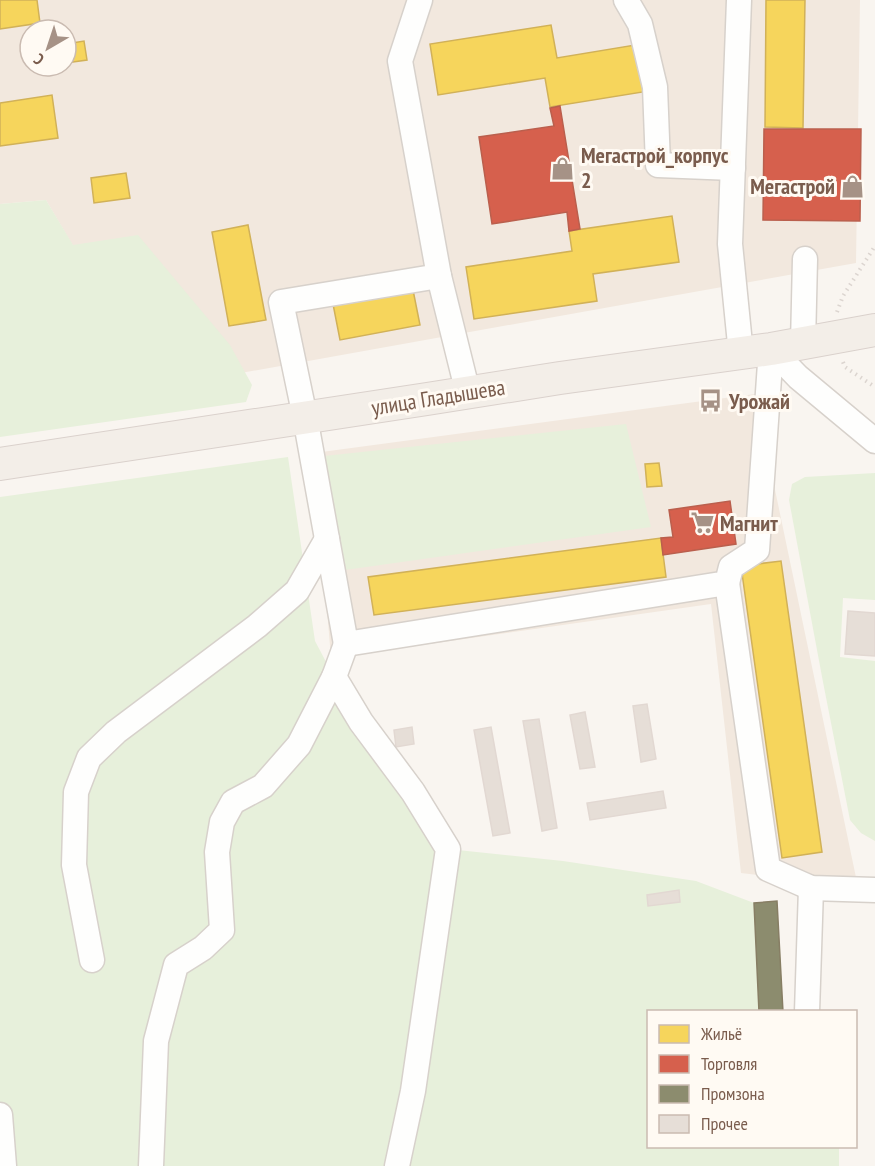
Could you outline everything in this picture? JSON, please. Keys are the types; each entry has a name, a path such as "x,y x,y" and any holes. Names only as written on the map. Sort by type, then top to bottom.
{"main road":[{"name":"улица Гладышева","path":"0,464 572,376 756,352 875,330"}],"lane":[{"path":"420,0 400,61 439,276 468,393"},
{"path":"626,0 640,24 655,87 658,165 733,168"},
{"path":"739,0 730,244 756,352 757,550 731,567 727,583 768,869 811,888 875,890"},
{"path":"803,344 804,259"},
{"path":"151,1166 156,1041 176,965 203,948 222,930 217,852 222,822 233,802 263,786 299,745 334,677 346,644 306,417 281,302 439,276"},
{"path":"756,352 798,377 875,441"},
{"path":"92,960 74,865 76,792 89,759 116,732 257,626 297,591 327,539"},
{"path":"346,644 727,583"},
{"path":"334,677 362,722 414,792 448,849 413,1090 398,1166"},
{"path":"807,1010 811,888"},
{"path":"0,1115 4,1166"}],"path":[{"path":"835,319 843,296 875,246"},
{"path":"840,356 845,367 875,387"}],"shaded area":[{"path":"0,0 860,0 856,263 157,388 46,200 0,204"},
{"path":"755,394 858,887 741,873 711,604 331,658 314,453"}],"green space":[{"path":"46,200 73,245 138,235 230,345 252,385 246,402 0,437 0,204"},
{"path":"626,424 651,527 345,570 324,456"},
{"path":"288,457 315,641 334,677 448,849 563,861 696,881 754,903 759,1010 647,1010 647,1148 839,1148 839,1166 0,1166 0,497"},
{"path":"875,473 875,600 843,598 840,657 875,661 875,841 861,833 850,820 789,500 792,484 805,477"}],"building: Жильё":[{"path":"0,0 37,0 39,18 18,18 18,26 0,29"},
{"path":"766,0 805,0 803,128 765,127"},
{"path":"551,25 557,58 641,44 649,91 550,107 545,78 438,95 430,44"},
{"path":"84,41 87,60 78,61 78,42"},
{"path":"52,95 58,138 0,146 0,103"},
{"path":"126,173 130,198 94,203 91,178"},
{"path":"672,216 679,262 593,274 597,301 474,319 466,267 572,251 569,231"},
{"path":"248,225 266,320 229,326 212,232"},
{"path":"413,290 420,325 340,340 333,304"},
{"path":"659,463 662,486 647,487 645,464"},
{"path":"661,538 666,577 374,615 368,577"},
{"path":"781,561 822,852 782,858 741,566"}],"building: Торговля":[{"path":"560,106 580,229 569,231 567,212 492,224 479,137 554,126 550,108"},
{"path":"764,129 861,129 860,221 763,220"},
{"name":"Магнит","path":"730,501 736,544 663,555 661,538 673,537 669,510"}],"building: Промзона":[{"path":"777,901 783,1010 759,1010 754,903"}],"building: Прочее":[{"path":"848,611 875,613 875,656 845,654"},
{"path":"647,704 656,759 641,762 633,706"},
{"path":"585,712 595,767 580,769 570,715"},
{"path":"539,719 557,828 542,831 523,721"},
{"path":"412,727 414,744 396,747 394,730"},
{"path":"491,727 510,833 493,836 474,730"},
{"path":"663,791 666,808 590,820 587,803"},
{"path":"679,890 680,902 648,906 647,895"}],"place":[{"name":"Мегастрой_корпус 2","path":"563,168"},
{"name":"Мегастрой","path":"853,186"},
{"name":"Урожай","path":"711,401"},
{"name":"Магнит","path":"702,523"}]}
